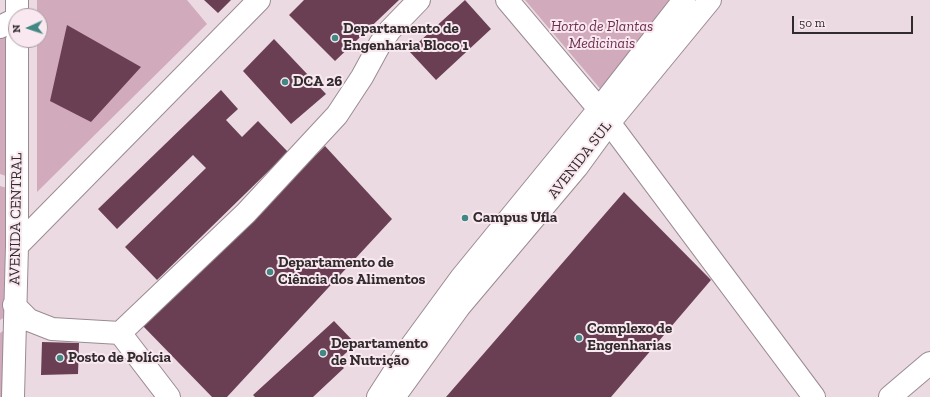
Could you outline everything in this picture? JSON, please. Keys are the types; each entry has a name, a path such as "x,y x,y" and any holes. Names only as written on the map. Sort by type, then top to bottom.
{"street":[{"path":"17,246 259,0"},
{"path":"10,316 29,320 52,329 120,333 246,213 337,115 362,77 380,44 390,30 419,0"},
{"path":"507,0 604,116 814,397"},
{"name":"AVENIDA SUL","path":"394,397 422,356 459,307 577,167 604,116 684,0"},
{"name":"AVENIDA SUL","path":"378,397 408,349 461,278 604,116 710,0"},
{"name":"AVENIDA CENTRAL","path":"13,397 10,316 17,246 8,182 16,48"},
{"path":"120,333 169,397"},
{"path":"890,397 930,362"}],"green space":[{"path":"37,0 187,0 207,24 37,192 37,48 48,48 48,8 37,8"},
{"name":"Horto de Plantas Medicinais","path":"525,0 678,0 603,92"},
{"path":"8,29 8,48 11,48 12,178 0,174 0,33"},
{"path":"0,186 11,189 9,315 0,320"},
{"path":"9,327 9,397 0,397 0,333"}],"building":[{"path":"204,0 231,0 218,13"},
{"name":"Departamento de Engenharia Bloco 1","path":"304,0 399,0 335,61 289,15"},
{"path":"465,0 491,29 436,80 409,51"},
{"path":"67,25 141,67 91,122 50,101"},
{"name":"DCA 26","path":"274,39 326,94 291,124 243,71"},
{"path":"221,90 238,109 226,120 242,137 258,121 288,152 157,280 125,247 206,168 193,155 117,229 98,209"},
{"name":"Departamento de Ciência dos Alimentos","path":"325,146 392,219 227,397 212,397 143,326"},
{"name":"Complexo de Engenharias","path":"624,192 711,280 611,397 446,397"},
{"name":"Departamento de Nutrição","path":"334,321 356,344 337,361 344,368 313,397 255,397 253,395"},
{"name":"Posto de Polícia","path":"42,342 79,343 78,374 41,375"}],"place":[{"name":"Departamento de Engenharia Bloco 1","path":"335,38"},
{"name":"DCA 26","path":"285,82"},
{"name":"Campus Ufla","path":"465,218"},
{"name":"Departamento de Ciência dos Alimentos","path":"270,272"},
{"name":"Complexo de Engenharias","path":"579,338"},
{"name":"Departamento de Nutrição","path":"323,353"},
{"name":"Posto de Polícia","path":"60,358"}]}
